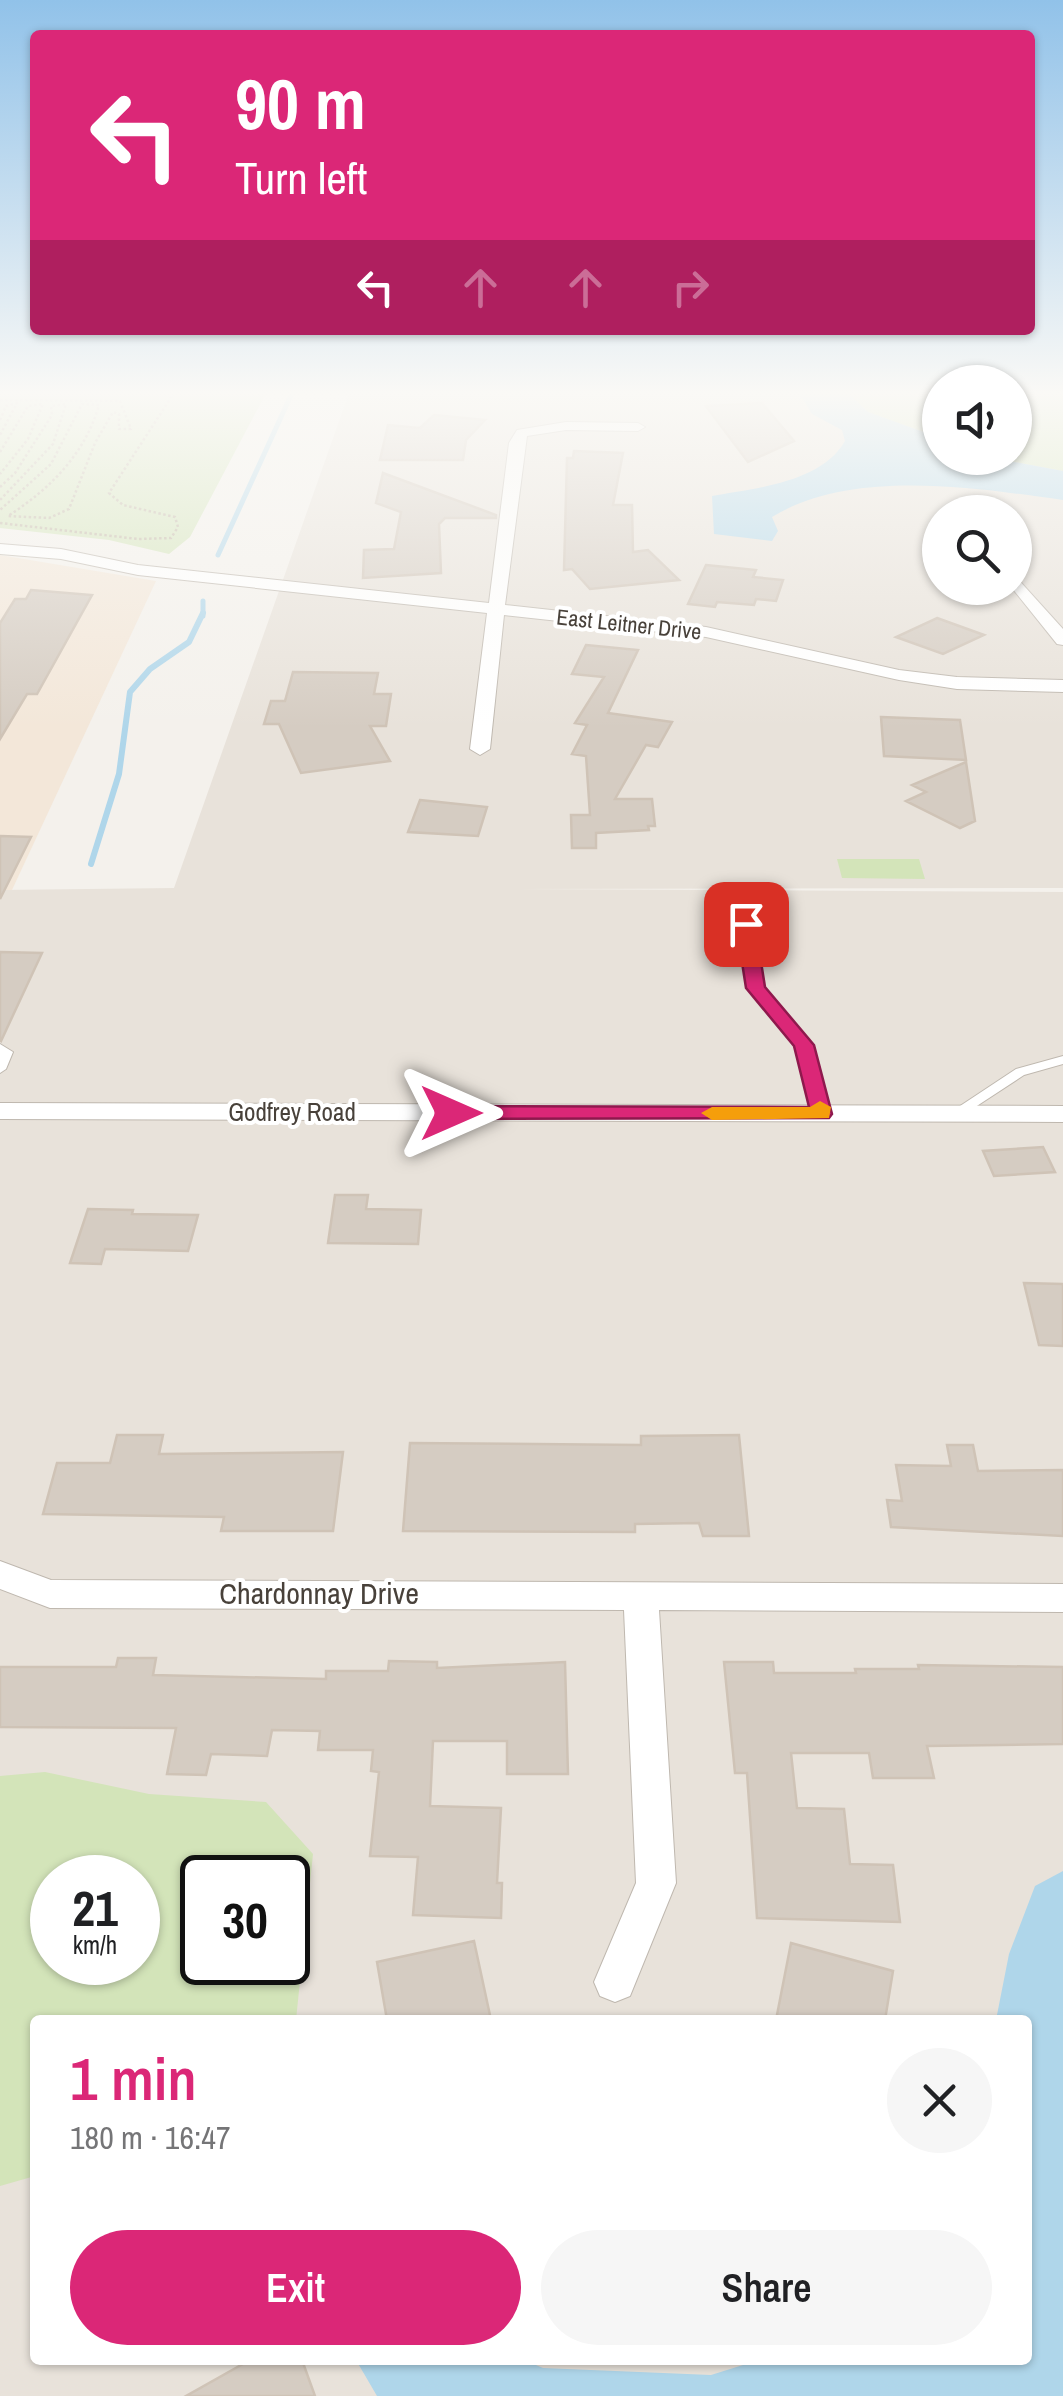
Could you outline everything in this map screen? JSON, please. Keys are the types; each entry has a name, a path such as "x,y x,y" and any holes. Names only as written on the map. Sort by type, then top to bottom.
{"street":[{"path":"480,749 508,505"},
{"name":"East Leitner Drive","path":"0,537 138,570 706,632 938,681 1063,686"},
{"name":"East Leitner Drive","path":"0,549 42,546"},
{"path":"1032,601 1063,640"},
{"name":"Godfrey Road","path":"0,1111 1063,1114"},
{"name":"Chardonnay Drive","path":"0,1575 50,1594 1063,1598"},
{"path":"615,1982 656,1884 641,1594"}],"lane":[{"path":"746,924 756,988 804,1045 822,1114"},
{"path":"0,1048 7,1052 0,1069"},
{"path":"955,1114 1020,1072 1063,1060"}],"path":[{"path":"28,505 8,516 54,515 76,505"},
{"path":"0,523 159,541 171,538 178,527 175,516 123,505"}],"shaded area":[{"path":"309,505 922,505 922,605 1032,605 1032,505 1063,505 1063,888 517,889 1063,892 1063,2396 0,2396 0,890 174,888"},
{"path":"0,555 156,581 12,890 0,890"}],"green space":[{"path":"0,505 207,505 190,537 169,554 109,540 0,528"},
{"path":"837,859 919,859 925,879 842,878"},
{"path":"45,1772 149,1794 266,1802 313,1854 310,1883 310,1855 180,1855 180,1985 300,1985 297,2015 30,2015 30,2177 0,2186 0,1776"}],"water":[{"path":"712,505 798,505 772,517 778,531 772,541 714,534"},
{"path":"1063,1871 1063,2396 377,2396 359,2365 536,2365 711,2375 743,2365 1032,2365 1032,2015 997,2015 1009,1954 1035,1886"}],"building":[{"path":"381,505 469,505 496,518 445,518 439,524 441,573 363,578 364,550 394,549 401,512"},
{"path":"566,505 632,505 633,552 648,550 679,580 590,589 572,569 564,570"},
{"path":"706,565 756,570 753,577 783,580 776,601 756,599 754,605 717,602 715,607 688,604"},
{"path":"31,590 92,595 37,694 27,694 0,739 0,623 15,599 26,599"},
{"path":"937,618 984,635 943,654 896,637"},
{"path":"586,645 638,650 608,713 672,722 658,747 646,745 615,799 652,799 655,826 648,826 649,830 596,833 596,848 572,848 571,815 590,815 586,756 572,754 587,725 575,723 604,677 572,674"},
{"path":"293,672 378,673 374,694 391,694 386,726 370,726 390,761 301,773 279,724 264,724 271,701 285,701"},
{"path":"881,717 960,720 966,760 884,756"},
{"path":"966,762 975,821 960,828 906,801 926,792 912,785"},
{"path":"420,800 487,807 478,836 408,832"},
{"path":"0,836 31,837 0,899"},
{"path":"0,952 42,953 1,1041 0,1040"},
{"path":"1043,1147 1055,1172 994,1176 983,1151"},
{"path":"335,1195 368,1195 366,1209 421,1210 418,1244 328,1243"},
{"path":"88,1209 198,1215 188,1251 105,1249 101,1264 70,1263"},
{"path":"1024,1283 1063,1284 1063,1346 1039,1345"},
{"path":"117,1435 163,1435 159,1454 343,1452 333,1531 221,1531 224,1517 43,1514 57,1463 110,1463"},
{"path":"739,1435 749,1536 703,1536 699,1523 635,1524 635,1532 403,1531 410,1443 641,1445 641,1436"},
{"path":"947,1445 973,1445 978,1471 1063,1470 1063,1536 891,1527 887,1500 902,1501 896,1465 951,1466"},
{"path":"118,1658 156,1658 153,1675 326,1679 326,1671 388,1671 389,1661 437,1662 437,1668 565,1662 568,1774 507,1774 507,1741 433,1741 430,1806 501,1808 497,1883 502,1883 501,1918 413,1915 418,1857 370,1856 379,1772 371,1771 373,1750 318,1750 320,1731 272,1730 267,1756 211,1754 206,1775 167,1774 176,1728 0,1727 0,1667 116,1667"},
{"path":"724,1662 773,1662 774,1673 856,1673 855,1669 919,1669 918,1665 1063,1667 1063,1744 927,1746 934,1778 873,1778 869,1753 791,1753 797,1808 844,1809 850,1864 893,1865 900,1922 757,1918 747,1773 735,1773"},
{"path":"474,1941 490,2015 386,2015 377,1962"},
{"path":"791,1943 893,1971 886,2015 777,2015"},
{"path":"241,2365 304,2365 315,2396 186,2396"}],"waterway":[{"path":"218,555 241,505"},
{"path":"203,601 203,613"},
{"path":"91,864 119,774 130,692 150,669 189,642 203,613"}],"slow traffic":[{"path":"712,1113 822,1114 820,1107"}],"route":[{"path":"451,1113 822,1114 804,1045 756,988 746,924"}]}
